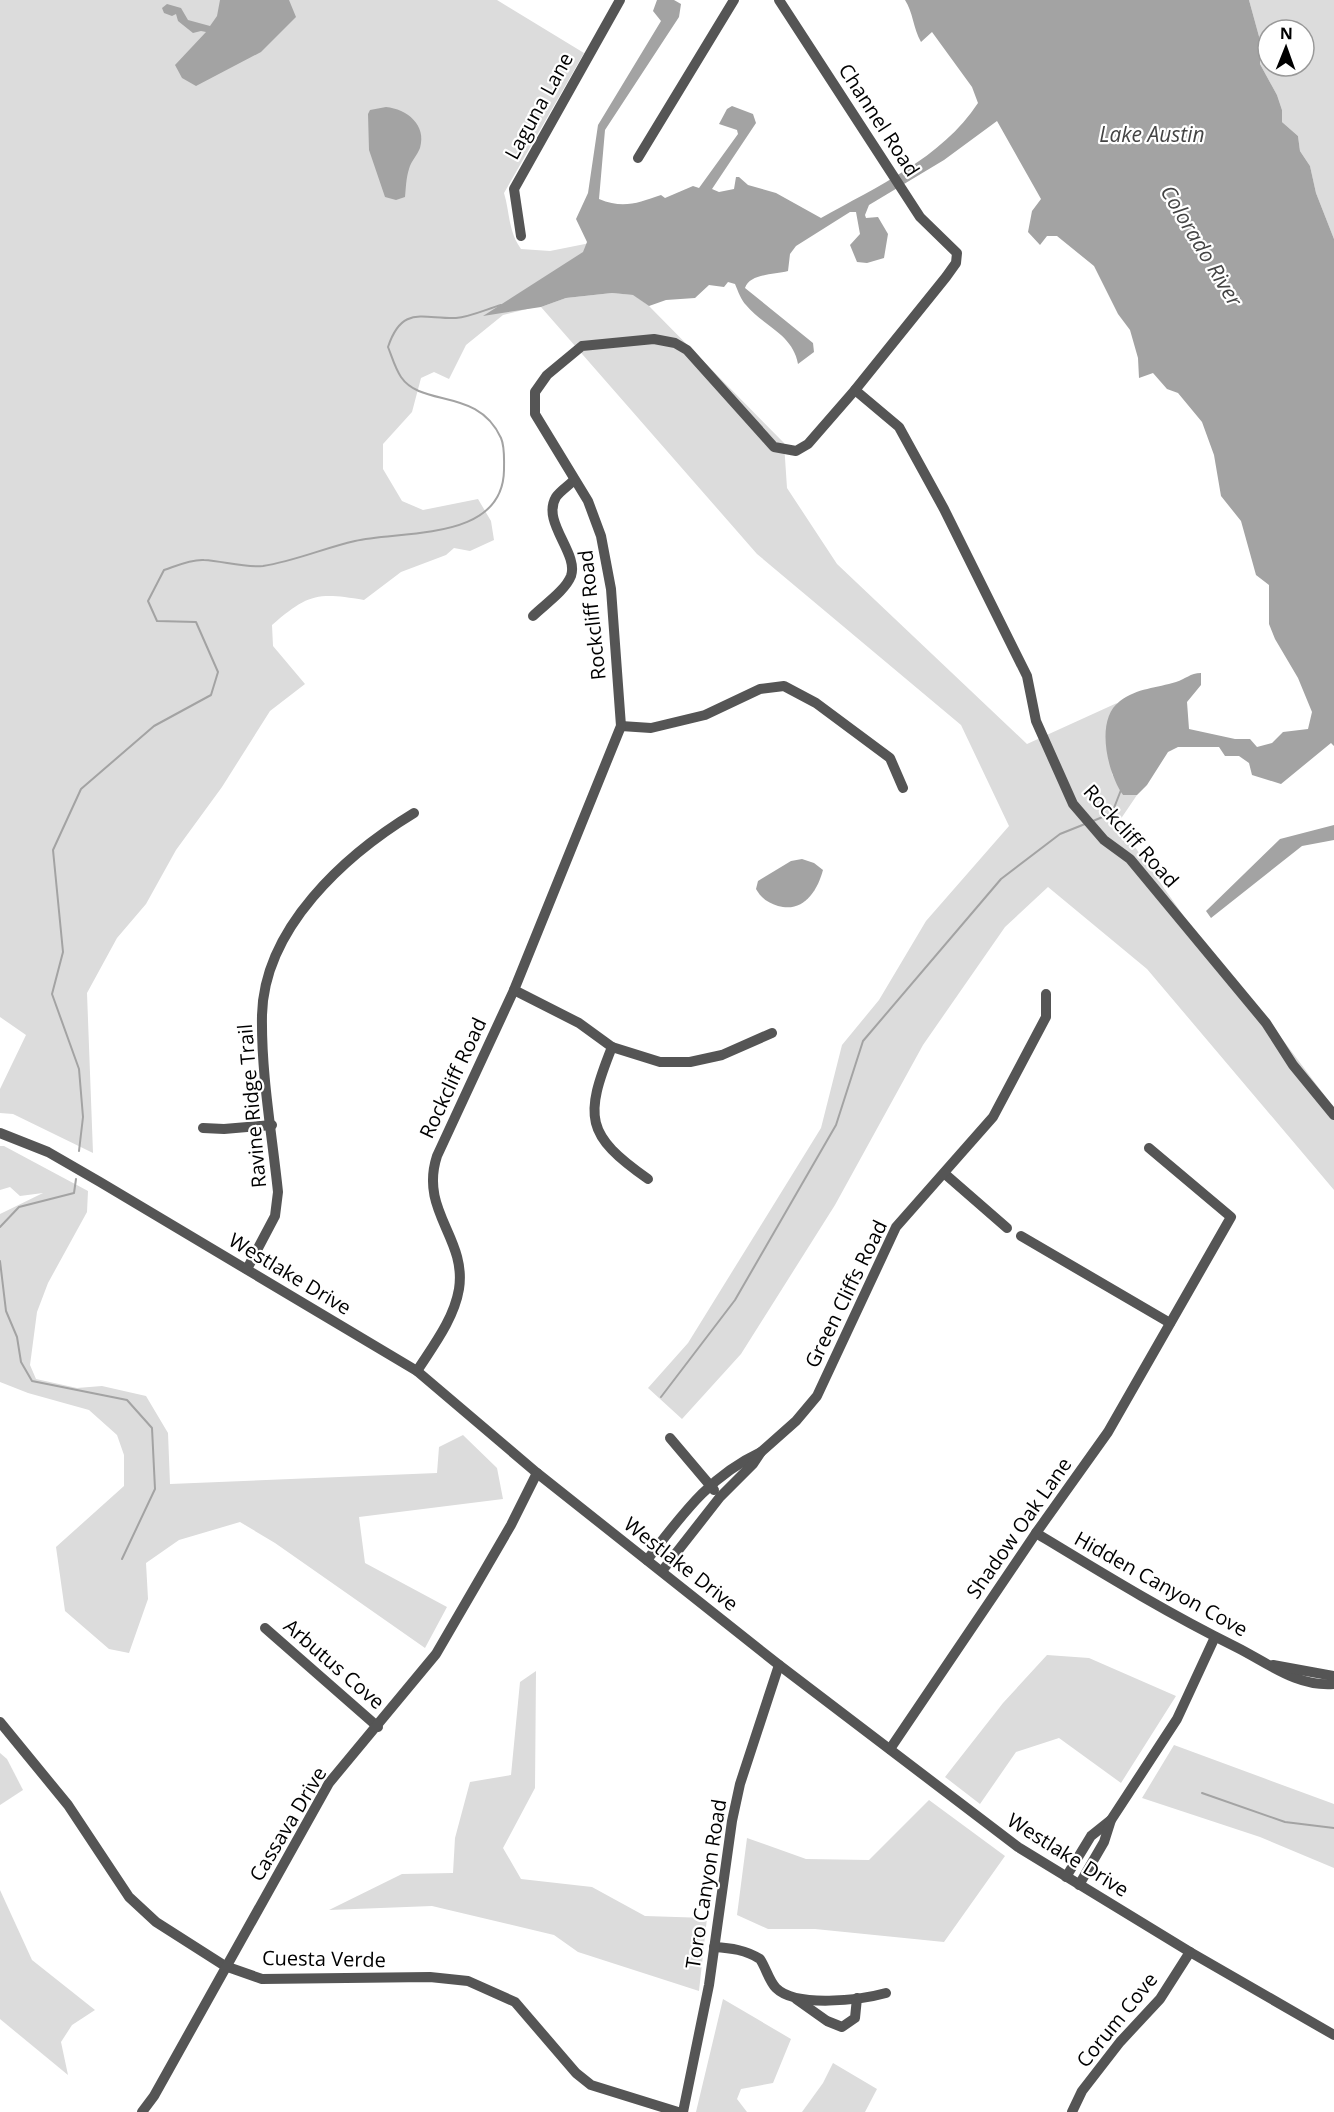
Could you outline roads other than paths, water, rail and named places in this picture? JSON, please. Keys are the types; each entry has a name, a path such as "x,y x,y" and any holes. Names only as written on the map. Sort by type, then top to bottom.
{"street":[{"name":"Laguna Lane","path":"520,236 514,189 620,0"},
{"path":"638,158 734,0"},
{"name":"Channel Road","path":"778,0 890,167 920,217 957,252 956,263 946,277 855,390"},
{"name":"Rockcliff Road","path":"417,1371 439,1336 459,1288 454,1245 434,1203 431,1174 437,1156 514,990 621,726 611,589 601,536 588,501 573,481 535,414 535,392 548,375 582,346 654,339 675,343 687,350 774,447 785,451 796,451 808,444 855,390 899,427 944,508 1027,676 1036,721 1073,804 1104,840 1130,859 1266,1023 1293,1065 1334,1115"},
{"path":"533,616 568,581 572,573 572,563 561,540 553,511 556,496 573,481"},
{"path":"621,726 651,728 705,715 760,689 784,686 816,703 890,758 903,788"},
{"name":"Ravine Ridge Trail","path":"247,1269 275,1216 278,1192 262,1014 268,980 279,945 315,893 391,827 414,813"},
{"path":"514,990 579,1023 612,1047 660,1062 690,1062 722,1055 772,1033"},
{"name":"Green Cliffs Road","path":"662,1571 720,1497 753,1464 761,1452 796,1421 817,1396 896,1227 993,1117 1046,1017 1046,994"},
{"path":"612,1047 598,1082 593,1108 598,1133 615,1156 648,1179"},
{"path":"203,1128 224,1129 272,1125"},
{"name":"Westlake Drive","path":"0,1133 48,1152 417,1371 537,1473 779,1665 974,1815 1079,1885 1334,2035"},
{"name":"Shadow Oak Lane","path":"890,1749 1035,1533 1108,1432 1231,1217 1149,1148"},
{"path":"945,1174 1007,1228"},
{"path":"1021,1236 1170,1323"},
{"path":"670,1438 720,1497"},
{"name":"Green Cliffs Road","path":"647,1560 693,1501 739,1462 761,1452"},
{"name":"Cassava Drive","path":"142,2112 154,2096 329,1784 436,1654 511,1525 537,1473"},
{"name":"Hidden Canyon Cove","path":"1035,1533 1191,1626 1299,1680 1334,1684"},
{"name":"Arbutus Cove","path":"265,1628 378,1727"},
{"path":"1079,1885 1104,1842 1111,1820 1177,1719 1215,1637"},
{"name":"Toro Canyon Road","path":"680,2112 698,2045 732,1821 740,1784 779,1665"},
{"name":"Hidden Canyon Cove","path":"1270,1665 1334,1676"},
{"name":"Cuesta Verde","path":"0,1722 68,1805 129,1897 156,1922 225,1966 262,1979 430,1977 468,1981 515,2002 576,2073 591,2085 680,2112"},
{"path":"1066,1877 1091,1836 1111,1820"},
{"path":"714,1947 745,1951 756,1956 777,1989 796,1998 827,2021 842,2027 855,2018 856,1998"},
{"name":"Corum Cove","path":"1072,2112 1083,2091 1119,2042 1160,2000 1190,1952"},
{"path":"796,1998 856,1998 886,1993"}],"water":[{"path":"220,0 289,0 296,17 261,52 196,86 182,78 175,65 206,32 193,33 178,21 176,14 172,16 164,13 162,8 167,4 181,8 188,20 210,26 217,16"},
{"name":"Lake Austin","path":"657,0 674,0 681,4 679,17 605,130 599,199 616,204 630,204 661,195 665,198 693,186 699,188 738,134 737,130 719,124 727,109 732,106 753,114 756,123 712,189 719,192 734,189 736,177 739,177 748,185 776,193 821,218 907,170 946,140 978,103 972,87 932,32 921,42 905,0 1249,0 1256,25 1256,78 1268,78 1282,110 1282,122 1298,136 1300,151 1310,166 1316,193 1334,239 1334,746 1331,743 1281,784 1252,775 1249,763 1239,756 1225,756 1219,747 1178,747 1168,752 1147,785 1137,795 1123,795 1117,786 1106,747 1107,721 1112,710 1120,701 1133,693 1201,673 1201,685 1187,702 1189,729 1235,739 1250,739 1257,747 1272,743 1283,732 1308,729 1312,712 1298,678 1275,639 1269,624 1269,585 1256,575 1241,521 1221,496 1214,455 1202,422 1178,393 1167,389 1153,373 1139,378 1138,358 1130,330 1118,314 1094,266 1057,236 1047,236 1040,245 1028,232 1032,211 1041,199 997,121 944,160 869,205 866,218 878,217 888,234 884,258 867,263 857,262 850,245 860,234 856,212 850,212 796,246 790,254 788,271 763,275 748,283 745,288 813,343 814,352 798,364 790,345 746,305 735,284 728,282 724,287 709,285 695,298 666,300 649,306 633,295 612,293 566,298 541,307 483,316 583,252 587,242 576,219 588,193 598,125 661,21 653,11"},
{"path":"386,107 408,115 418,125 421,132 420,148 408,172 405,197 396,200 385,197 369,150 368,114 370,110"},
{"path":"1334,825 1334,840 1302,846 1211,918 1206,911 1280,839"},
{"path":"802,859 814,863 823,870 817,886 808,899 795,906 787,907 771,903 760,895 756,889 758,881 791,861"}],"waterway":[{"path":"79,1151 83,1117 79,1069 52,994 63,952 53,850 81,789 154,726 211,695 218,672 196,622 157,621 148,601 164,570 189,562 204,560 263,566 355,541 447,528 469,521 487,510 499,493 504,470 504,449 501,438 491,422 479,411 465,404 422,392 410,386 399,374 388,347 400,325 415,317 456,318 473,315 501,305"},
{"path":"1093,821 1112,813 1121,790"},
{"path":"661,1397 735,1300 836,1125 863,1041 1001,879 1060,834 1085,824"},
{"path":"0,1227 19,1207 74,1193 76,1179"},
{"path":"0,1261 6,1311 17,1337 21,1362 32,1381 127,1400 152,1428 155,1489 122,1559"},
{"path":"1202,1793 1285,1822 1334,1828"}],"water label":[{"name":"Colorado River","path":"1201,246"}]}
